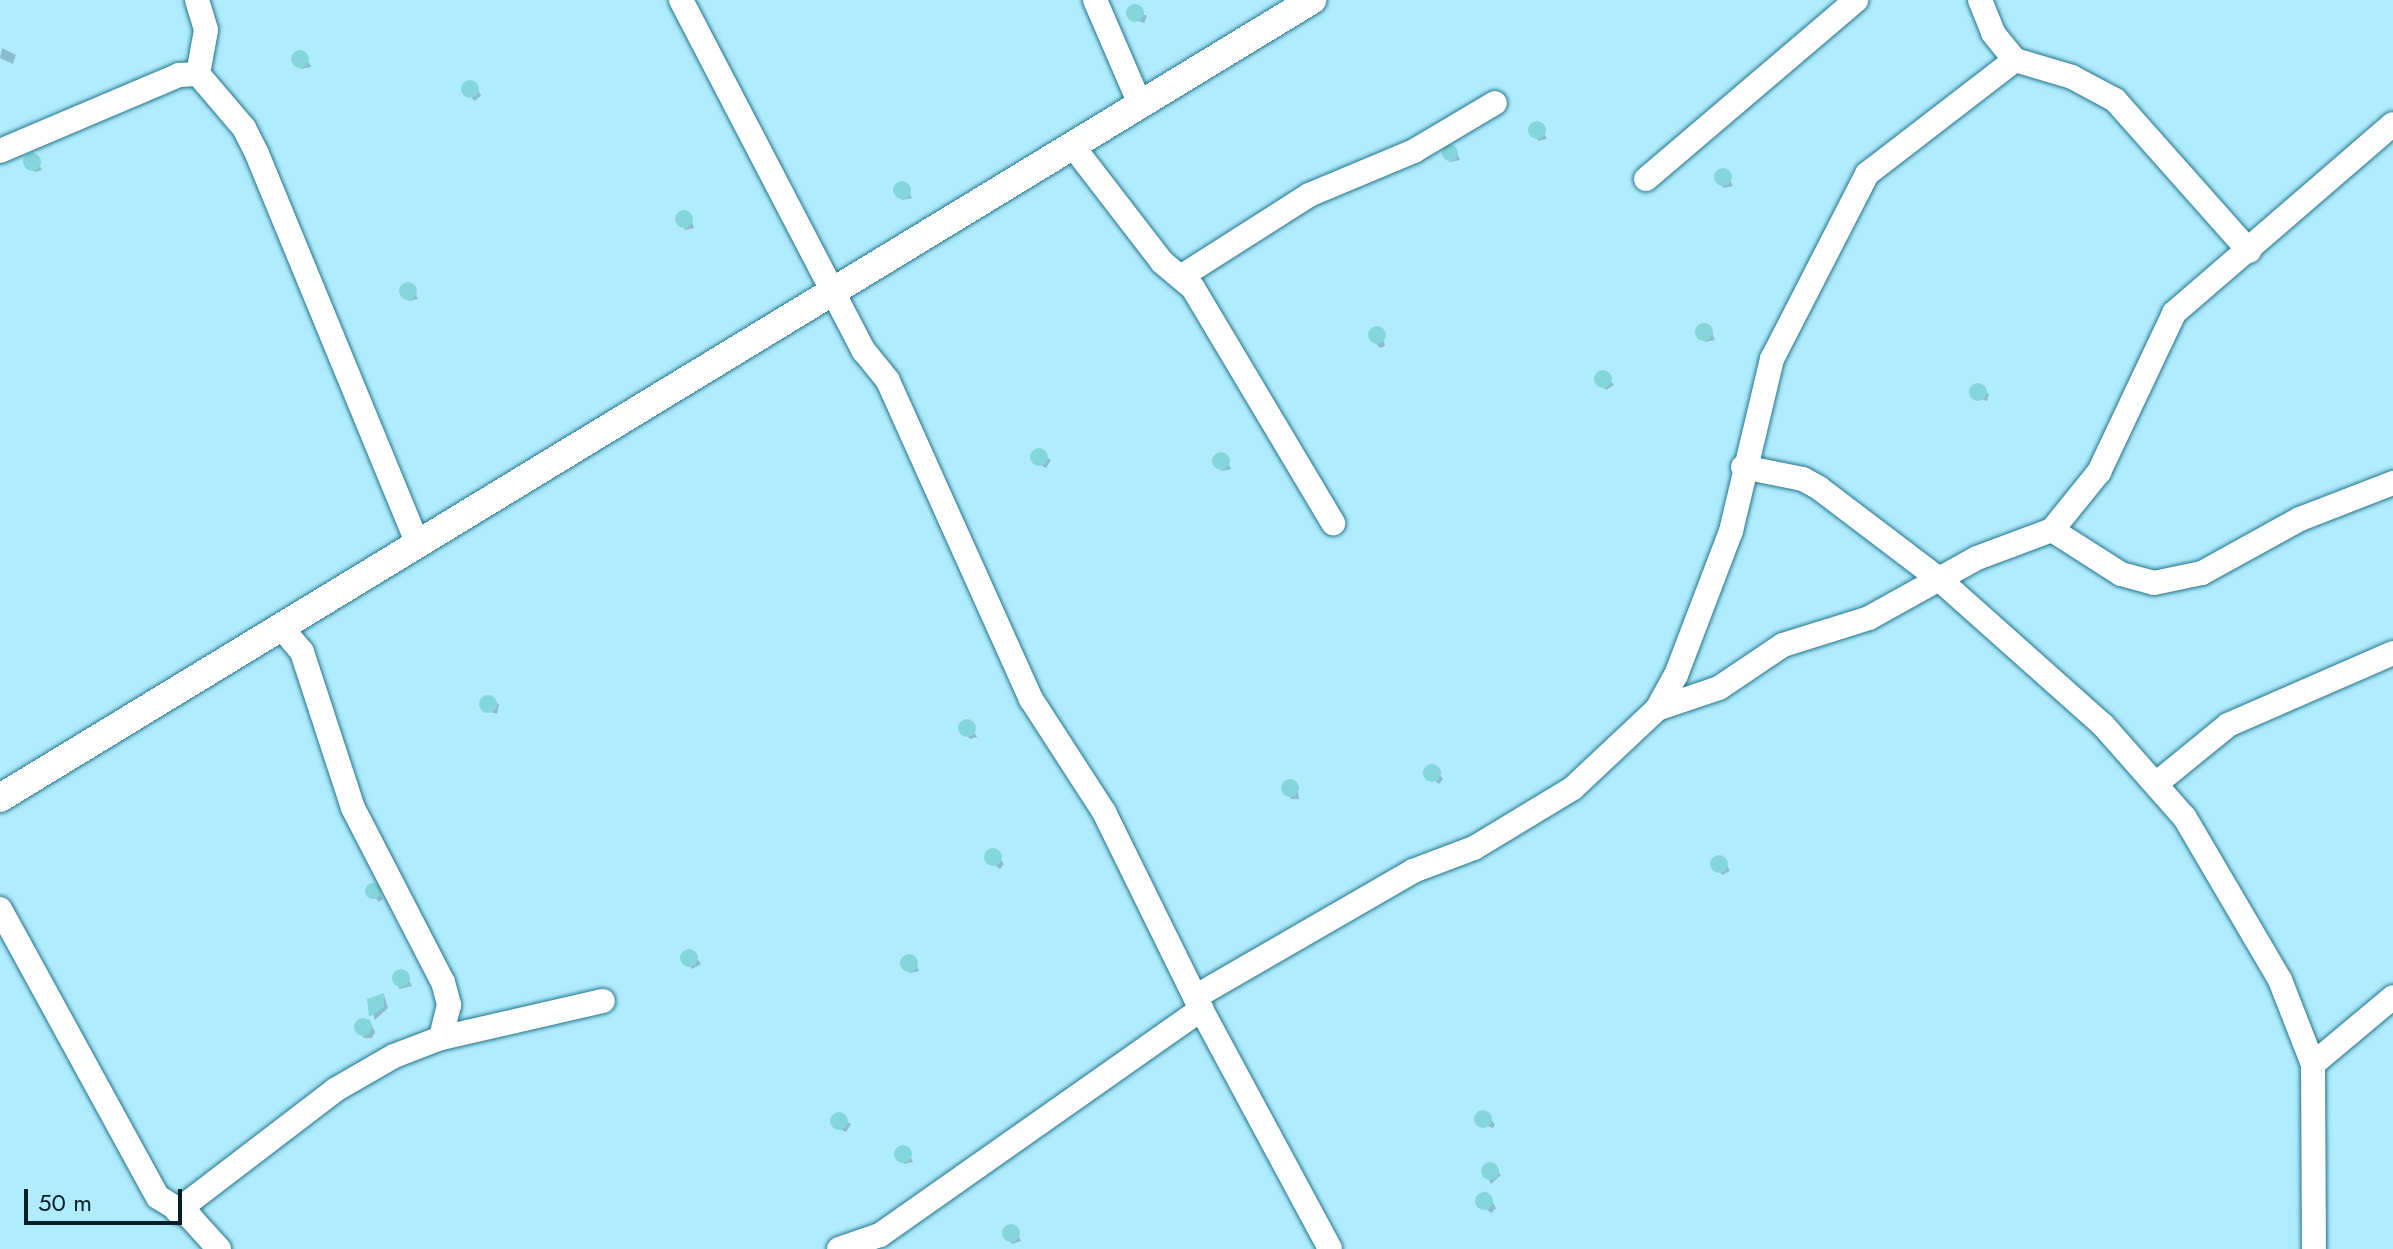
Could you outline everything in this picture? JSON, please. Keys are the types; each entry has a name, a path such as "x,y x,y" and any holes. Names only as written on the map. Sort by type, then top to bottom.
{"street":[{"path":"197,0 206,30 198,74"},
{"path":"681,0 864,351 888,381 1031,699 1104,812 1198,1003 1330,1249"},
{"path":"1095,0 1140,104"},
{"path":"0,798 1312,0"},
{"path":"1646,179 1856,0"},
{"path":"1980,0 1993,33 2015,60 2072,77 2115,100 2249,251"},
{"path":"839,1249 874,1244 1198,1003 1413,871 1474,848 1573,788 1657,709 1719,566 1772,359 1867,174 2015,60"},
{"path":"0,151 179,75 198,74"},
{"path":"198,74 244,128 257,154 418,544"},
{"path":"1182,276 1309,195 1414,151 1495,103"},
{"path":"1657,709 1719,688 1783,645 1869,618 1977,558 2052,530 2099,472 2174,313 2393,124"},
{"path":"1072,145 1162,262 1182,276 1333,523"},
{"path":"1743,467 1803,479 1819,488 1939,579 2103,725 2157,783 2239,903 2280,980 2313,1064 2314,1249"},
{"path":"2052,530 2121,574 2154,583 2202,573 2300,519 2393,483"},
{"path":"281,627 302,652 353,808 443,982 449,1005 441,1038"},
{"path":"2157,783 2228,725 2291,694 2393,653"},
{"path":"0,909 122,1140 158,1197 219,1249"},
{"path":"2313,1064 2393,997"},
{"path":"177,1211 335,1090 394,1056 441,1038 603,1001"}],"building":[{"path":"1135,4 1144,13 1135,22 1126,13"},
{"path":"300,50 309,59 300,68 291,59"},
{"path":"470,80 479,89 470,98 461,89"},
{"path":"1537,121 1546,130 1537,139 1528,130"},
{"path":"1450,145 1458,153 1450,161 1442,153"},
{"path":"32,153 41,162 32,171 23,162"},
{"path":"1723,168 1732,177 1723,186 1714,177"},
{"path":"902,181 911,190 902,199 893,190"},
{"path":"684,210 693,219 684,228 675,219"},
{"path":"408,282 417,291 408,300 399,291"},
{"path":"1704,323 1713,332 1704,341 1695,332"},
{"path":"1377,326 1386,335 1377,344 1368,335"},
{"path":"1603,370 1612,379 1603,388 1594,379"},
{"path":"1978,383 1987,392 1978,401 1969,392"},
{"path":"1039,448 1048,457 1039,466 1030,457"},
{"path":"1221,452 1230,461 1221,470 1212,461"},
{"path":"488,695 497,704 488,713 479,704"},
{"path":"967,719 976,728 967,737 958,728"},
{"path":"1432,764 1441,773 1432,782 1423,773"},
{"path":"1290,779 1299,788 1290,797 1281,788"},
{"path":"993,848 1002,857 993,866 984,857"},
{"path":"1719,855 1728,864 1719,873 1710,864"},
{"path":"373,883 381,891 373,899 365,891"},
{"path":"689,949 698,958 689,967 680,958"},
{"path":"909,954 918,963 909,972 900,963"},
{"path":"401,969 410,978 401,987 392,978"},
{"path":"384,993 384,1007 369,1017 367,999"},
{"path":"359,1018 367,1018 372,1027 370,1034 359,1036 354,1031 354,1023"},
{"path":"1483,1110 1492,1119 1483,1128 1474,1119"},
{"path":"839,1112 848,1121 839,1130 830,1121"},
{"path":"903,1145 912,1154 903,1163 894,1154"},
{"path":"1490,1162 1499,1171 1490,1180 1481,1171"},
{"path":"1480,1192 1488,1192 1493,1201 1491,1208 1480,1210 1475,1205 1475,1197"},
{"path":"1011,1224 1020,1233 1011,1242 1002,1233"}]}
